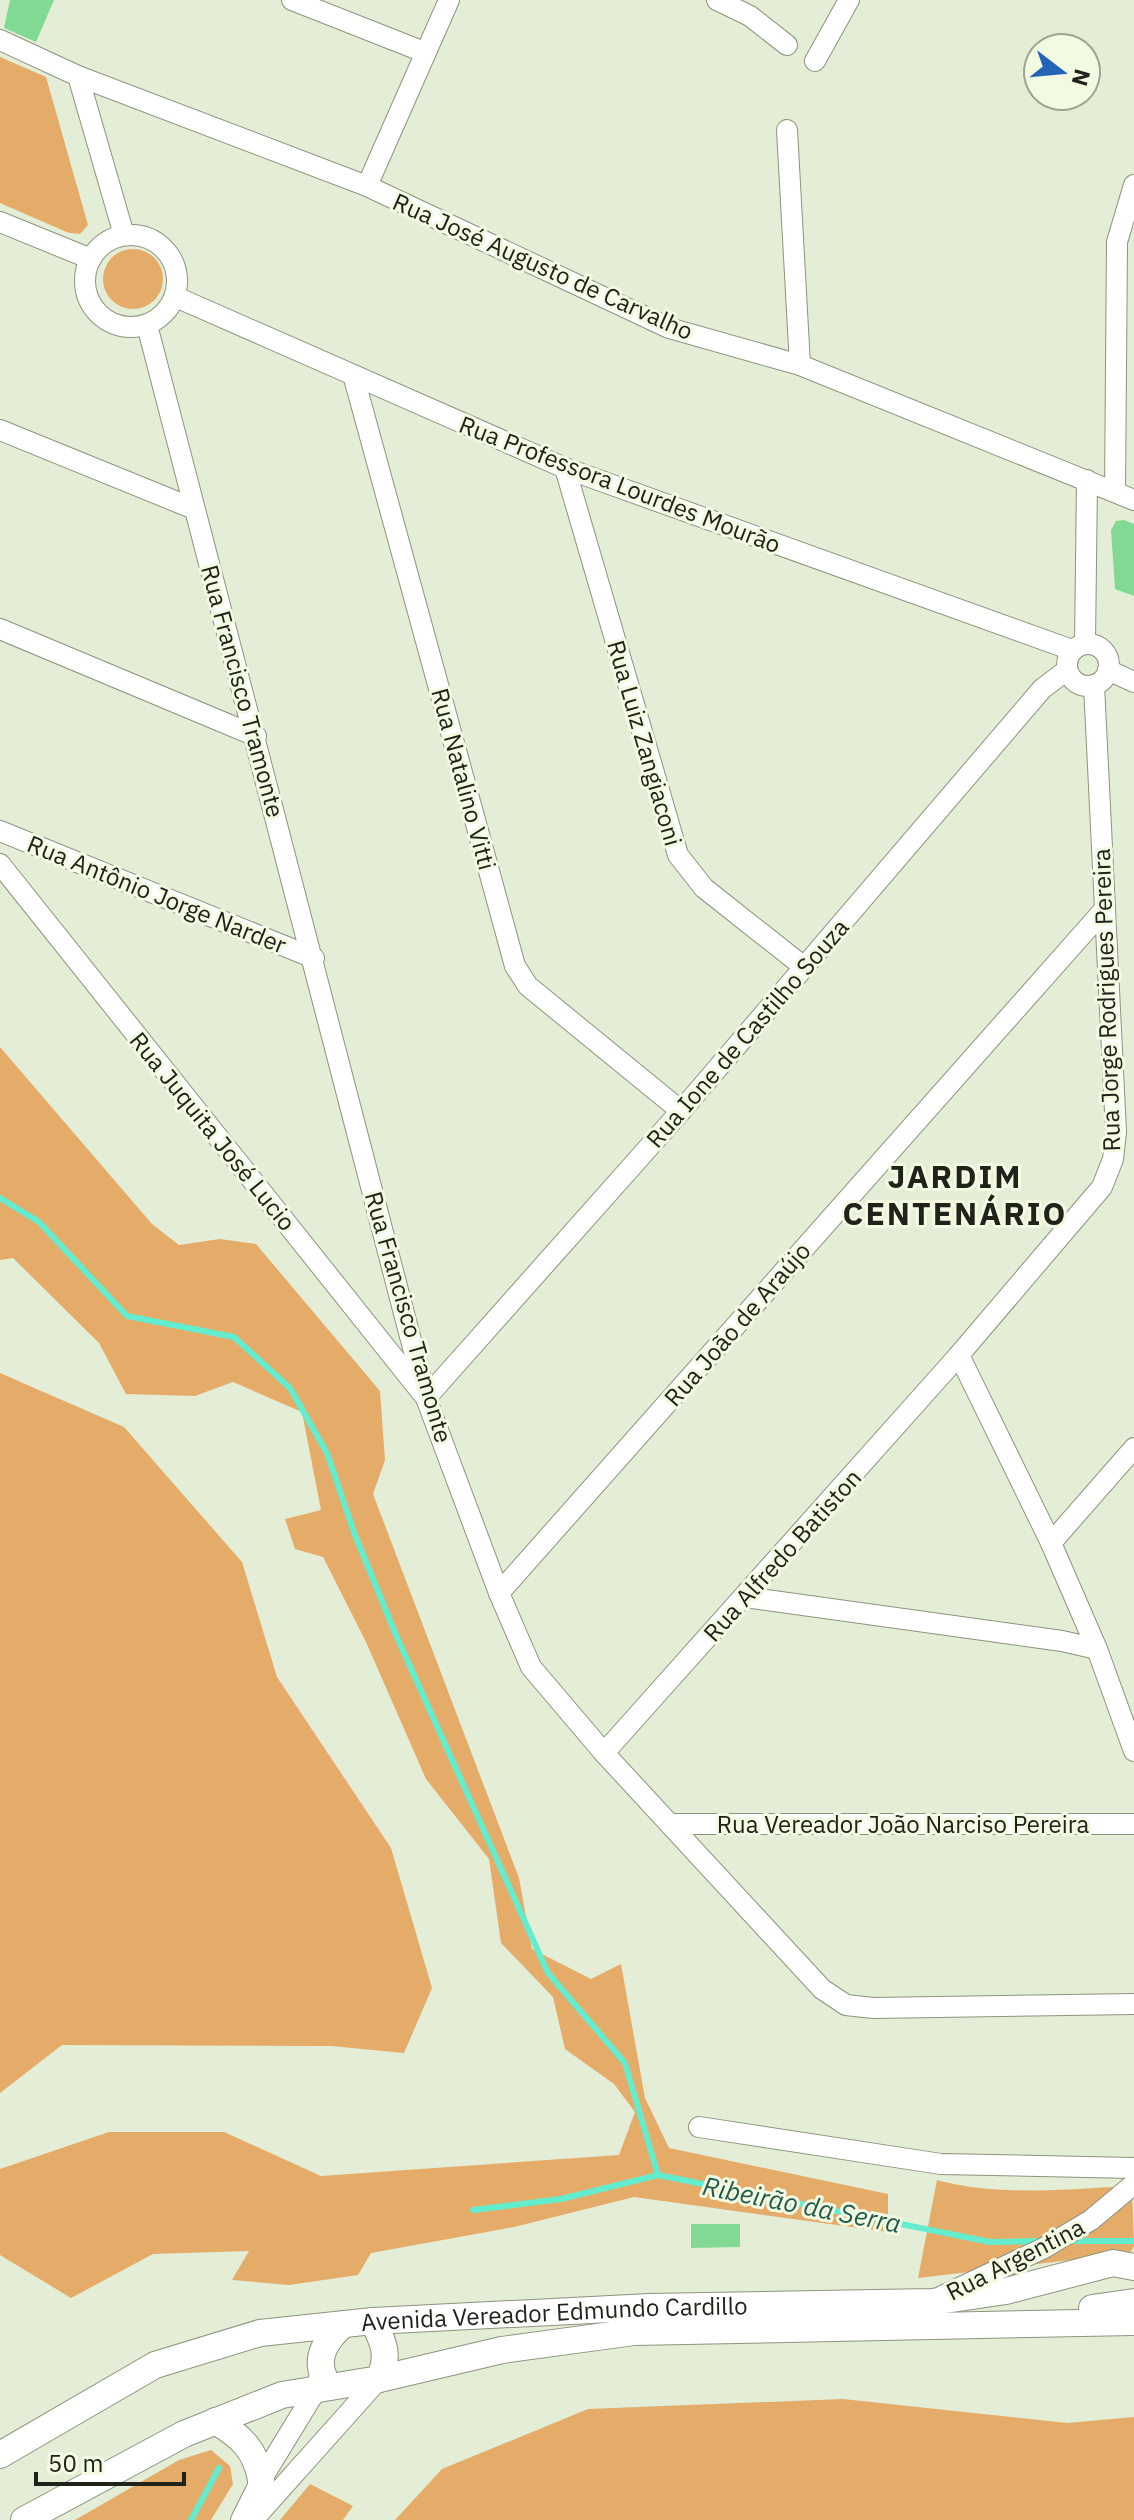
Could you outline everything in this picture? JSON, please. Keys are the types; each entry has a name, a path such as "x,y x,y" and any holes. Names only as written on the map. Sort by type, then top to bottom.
{"main road":[{"name":"Avenida Vereador Edmundo Cardillo","path":"0,2455 155,2365 260,2333 373,2321 650,2307 932,2302 1006,2291 1113,2263 1134,2267"},
{"path":"965,2322 1134,2302"},
{"path":"373,2321 386,2347 385,2365 379,2379"},
{"name":"Avenida Vereador Edmundo Cardillo","path":"24,2520 215,2421 282,2395 379,2379 502,2350 634,2332 965,2322 1134,2322"},
{"path":"316,2390 324,2377 320,2369 324,2347 344,2324"},
{"path":"215,2421 240,2437 253,2451 261,2480"}],"street":[{"path":"292,0 424,52"},
{"path":"367,186 449,0"},
{"path":"717,0 750,16 787,45"},
{"path":"815,61 849,0"},
{"name":"Rua José Augusto de Carvalho","path":"0,40 78,76 367,186 669,328 800,365 1124,496"},
{"path":"78,76 124,235"},
{"path":"787,130 800,365"},
{"path":"1124,496 1117,242 1134,185"},
{"path":"0,222 91,259"},
{"path":"124,235 140,235 167,251 175,265 176,297 159,319 147,325 116,326 97,312 86,290 85,274 91,259 99,248 124,235"},
{"name":"Rua Professora Lourdes Mourão","path":"176,297 354,378 565,468 1075,654 1080,685 1101,678"},
{"name":"Rua Francisco Tramonte","path":"147,325 192,508 256,736 426,1398 499,1593 531,1667 604,1753 822,1989 846,2005 1018,2008 1134,2004"},
{"name":"Rua Natalino Vitti","path":"354,378 515,966 528,986 681,1111"},
{"path":"0,430 192,508"},
{"name":"Rua Luiz Zangiaconi","path":"565,468 678,855 704,888 804,967"},
{"path":"1087,480 1075,654 1104,650 1101,678 1134,682"},
{"path":"0,629 256,736"},
{"name":"Rua Ione de Castilho Souza","path":"426,1398 681,1111 1075,654"},
{"name":"Rua Jorge Rodrigues Pereira","path":"959,1355 1102,1187 1113,1159 1116,1132 1103,911 1101,678"},
{"name":"Rua Antônio Jorge Narder","path":"0,831 314,958"},
{"name":"Rua Juquita José Lucio","path":"0,864 426,1398"},
{"name":"Rua João de Araújo","path":"499,1593 1103,911"},
{"path":"959,1355 1051,1543 1132,1740"},
{"name":"Rua Alfredo Batiston","path":"604,1753 959,1355"},
{"path":"1051,1543 1134,1448"},
{"path":"745,1597 1097,1649"},
{"name":"Rua Vereador João Narciso Pereira","path":"671,1824 1134,1824"},
{"path":"699,2127 941,2164 1134,2168"},
{"name":"Rua Argentina","path":"932,2302 1044,2248 1091,2220 1134,2184"},
{"path":"253,2520 379,2379"},
{"path":"241,2520 261,2480 316,2390"}],"shaded area":[{"path":"0,57 46,77 88,225 80,234 69,233 0,203"},
{"path":"133,249 144,251 154,258 161,268 161,290 154,300 144,307 133,309 122,307 112,300 105,290 103,279 105,268 112,258 122,251"},
{"path":"0,1047 152,1224 179,1245 220,1239 256,1244 380,1391 385,1460 373,1494 519,1878 532,1949 591,1979 621,1964 645,2098 669,2148 888,2194 888,2232 634,2197 514,2227 371,2253 358,2275 289,2285 232,2280 249,2251 153,2254 71,2298 0,2255 0,2169 109,2132 224,2132 321,2176 619,2155 635,2112 614,2084 565,2049 553,1997 501,1943 489,1859 426,1779 366,1642 323,1557 295,1549 285,1519 321,1510 302,1412 233,1382 195,1396 126,1394 99,1343 13,1258 0,1260"},
{"path":"0,1373 124,1427 242,1562 277,1677 391,1848 432,1988 404,2053 331,2046 62,2045 0,2093"},
{"path":"937,2180 984,2189 1009,2190 1132,2186 1134,2246 1130,2253 918,2278"},
{"path":"843,2399 1067,2423 1134,2417 1134,2520 395,2520 442,2469 588,2409"},
{"path":"211,2450 230,2466 233,2484 211,2520 75,2520 179,2460"},
{"path":"310,2484 353,2506 343,2520 280,2520"}],"building":[{"path":"10,0 54,0 36,42 4,28"},
{"path":"1116,521 1134,524 1134,596 1115,589 1111,530"},
{"path":"691,2224 740,2224 740,2247 691,2248"}],"waterway":[{"path":"0,1198 39,1222 127,1316 234,1337 290,1388 327,1453 355,1535 396,1635 548,1973 625,2063 658,2175"},
{"name":"Ribeirão da Serra","path":"473,2210 561,2199 658,2175 990,2242 1043,2241"},
{"name":"Ribeirão da Serra","path":"1070,2241 1134,2241"},
{"name":"Ribeirão da Serra","path":"191,2520 219,2468"}],"district":[{"name":"JARDIM CENTENÁRIO","path":"955,1194"}]}
